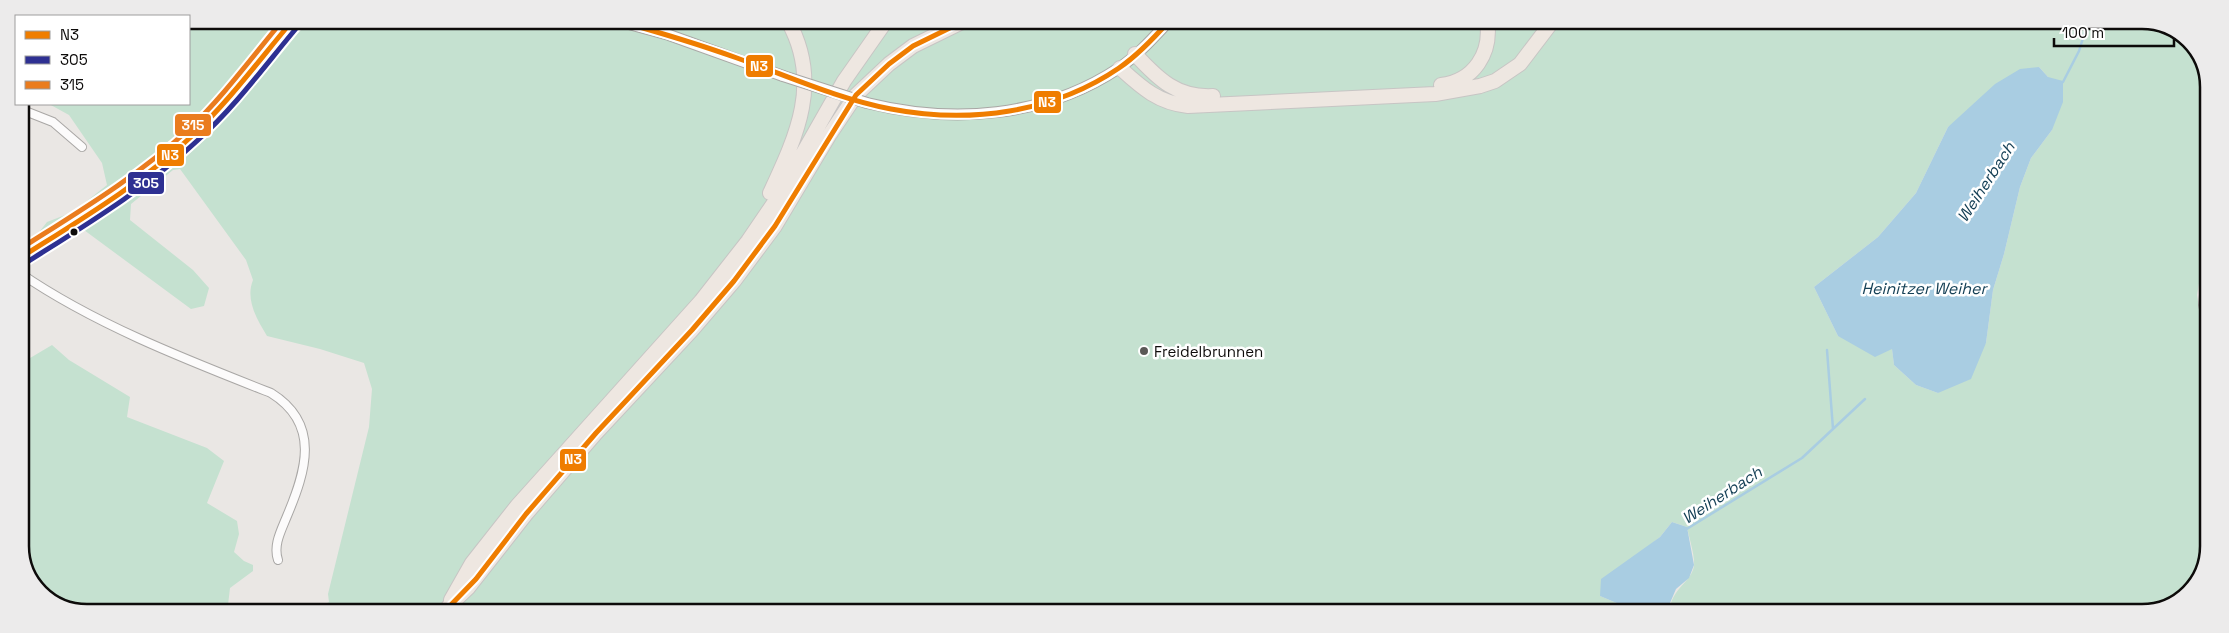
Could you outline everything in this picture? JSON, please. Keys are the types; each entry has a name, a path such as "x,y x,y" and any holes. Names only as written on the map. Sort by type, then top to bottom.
{"highway":[{"path":"748,241 796,135 804,99 805,74 802,53 792,29"},
{"path":"450,604 472,563 517,506 701,301 748,241 778,197 844,81 880,29"},
{"path":"451,604 468,588 552,484 734,281 775,226 834,127 856,96 889,64 913,46 948,29"},
{"path":"1136,54 1167,85 1191,95 1206,97 1434,86 1449,84 1462,79 1478,66 1487,46 1488,29"},
{"path":"1120,68 1154,96 1167,102 1183,105 1435,94 1480,86 1508,74 1531,52 1547,29"}],"street":[{"path":"29,252 120,194 179,148 208,119 285,29"},
{"path":"649,29 867,103 933,115 992,114 1021,109 1052,100 1093,83 1120,68 1161,29"},
{"path":"29,113 53,122 82,147"},
{"path":"29,278 144,340 271,393 283,400 295,412 301,423 304,458 293,503 275,547 278,560"}],"green space":[{"path":"190,29 2150,29 2175,38 2186,48 2196,64 2200,83 2200,278 2197,295 2200,314 2200,554 2191,579 2186,585 2168,598 2150,604 1671,604 1677,591 1689,577 1694,566 1687,527 1672,522 1660,537 1632,559 1600,596 1619,604 326,604 329,602 328,594 369,427 372,389 364,363 320,349 267,336 251,302 250,295 253,280 246,260 180,169 173,170 131,204 130,220 193,270 209,288 204,306 191,309 84,230 76,217 43,233 40,231 47,222 73,212 107,185 102,163 69,115 51,105 190,105","holes":["2039,67 2048,77 2052,130 2031,158 2020,187 2004,254 1993,290 1986,343 1938,393 1916,385 1894,365 1892,349 1838,336 1814,287 1878,237 1916,193 1948,127"]},
{"path":"52,345 69,360 130,397 127,417 207,448 224,461 207,503 237,521 239,534 234,552 244,561 253,565 253,571 230,588 228,604 79,604 54,595 41,582 33,569 29,550 29,359"}],"water":[{"name":"Heinitzer Weiher","path":"2039,67 2048,77 2063,81 2063,102 2052,130 2031,158 2020,187 2004,254 1993,290 1986,343 1971,379 1938,393 1916,385 1894,365 1892,349 1875,357 1838,336 1814,287 1878,237 1916,193 1948,127 1995,84 2020,69"},
{"path":"1672,522 1687,527 1694,565 1689,578 1676,589 1670,604 1619,604 1600,596 1601,579 1660,537"}],"waterway":[{"name":"Weiherbach","path":"2063,82 2079,51 2086,29"},
{"path":"1827,350 1833,429"},
{"name":"Weiherbach","path":"1685,530 1802,458 1865,399"}],"transit line":[{"name":"315","path":"29,243 128,179 169,147 213,104 276,29"},
{"name":"N3","path":"29,252 110,201 173,153 220,108 286,29"},
{"name":"305","path":"29,261 136,191 178,158 225,113 296,29"},
{"name":"N3","path":"646,29 708,48 871,105 920,113 950,115 1010,111 1066,96 1119,68 1146,46 1162,29"},
{"name":"N3","path":"452,604 476,579 526,514 596,433 692,330 734,281 775,226 856,95 889,64 913,46 948,29"}],"place":[{"name":"Freidelbrunnen","path":"1144,351"}]}
